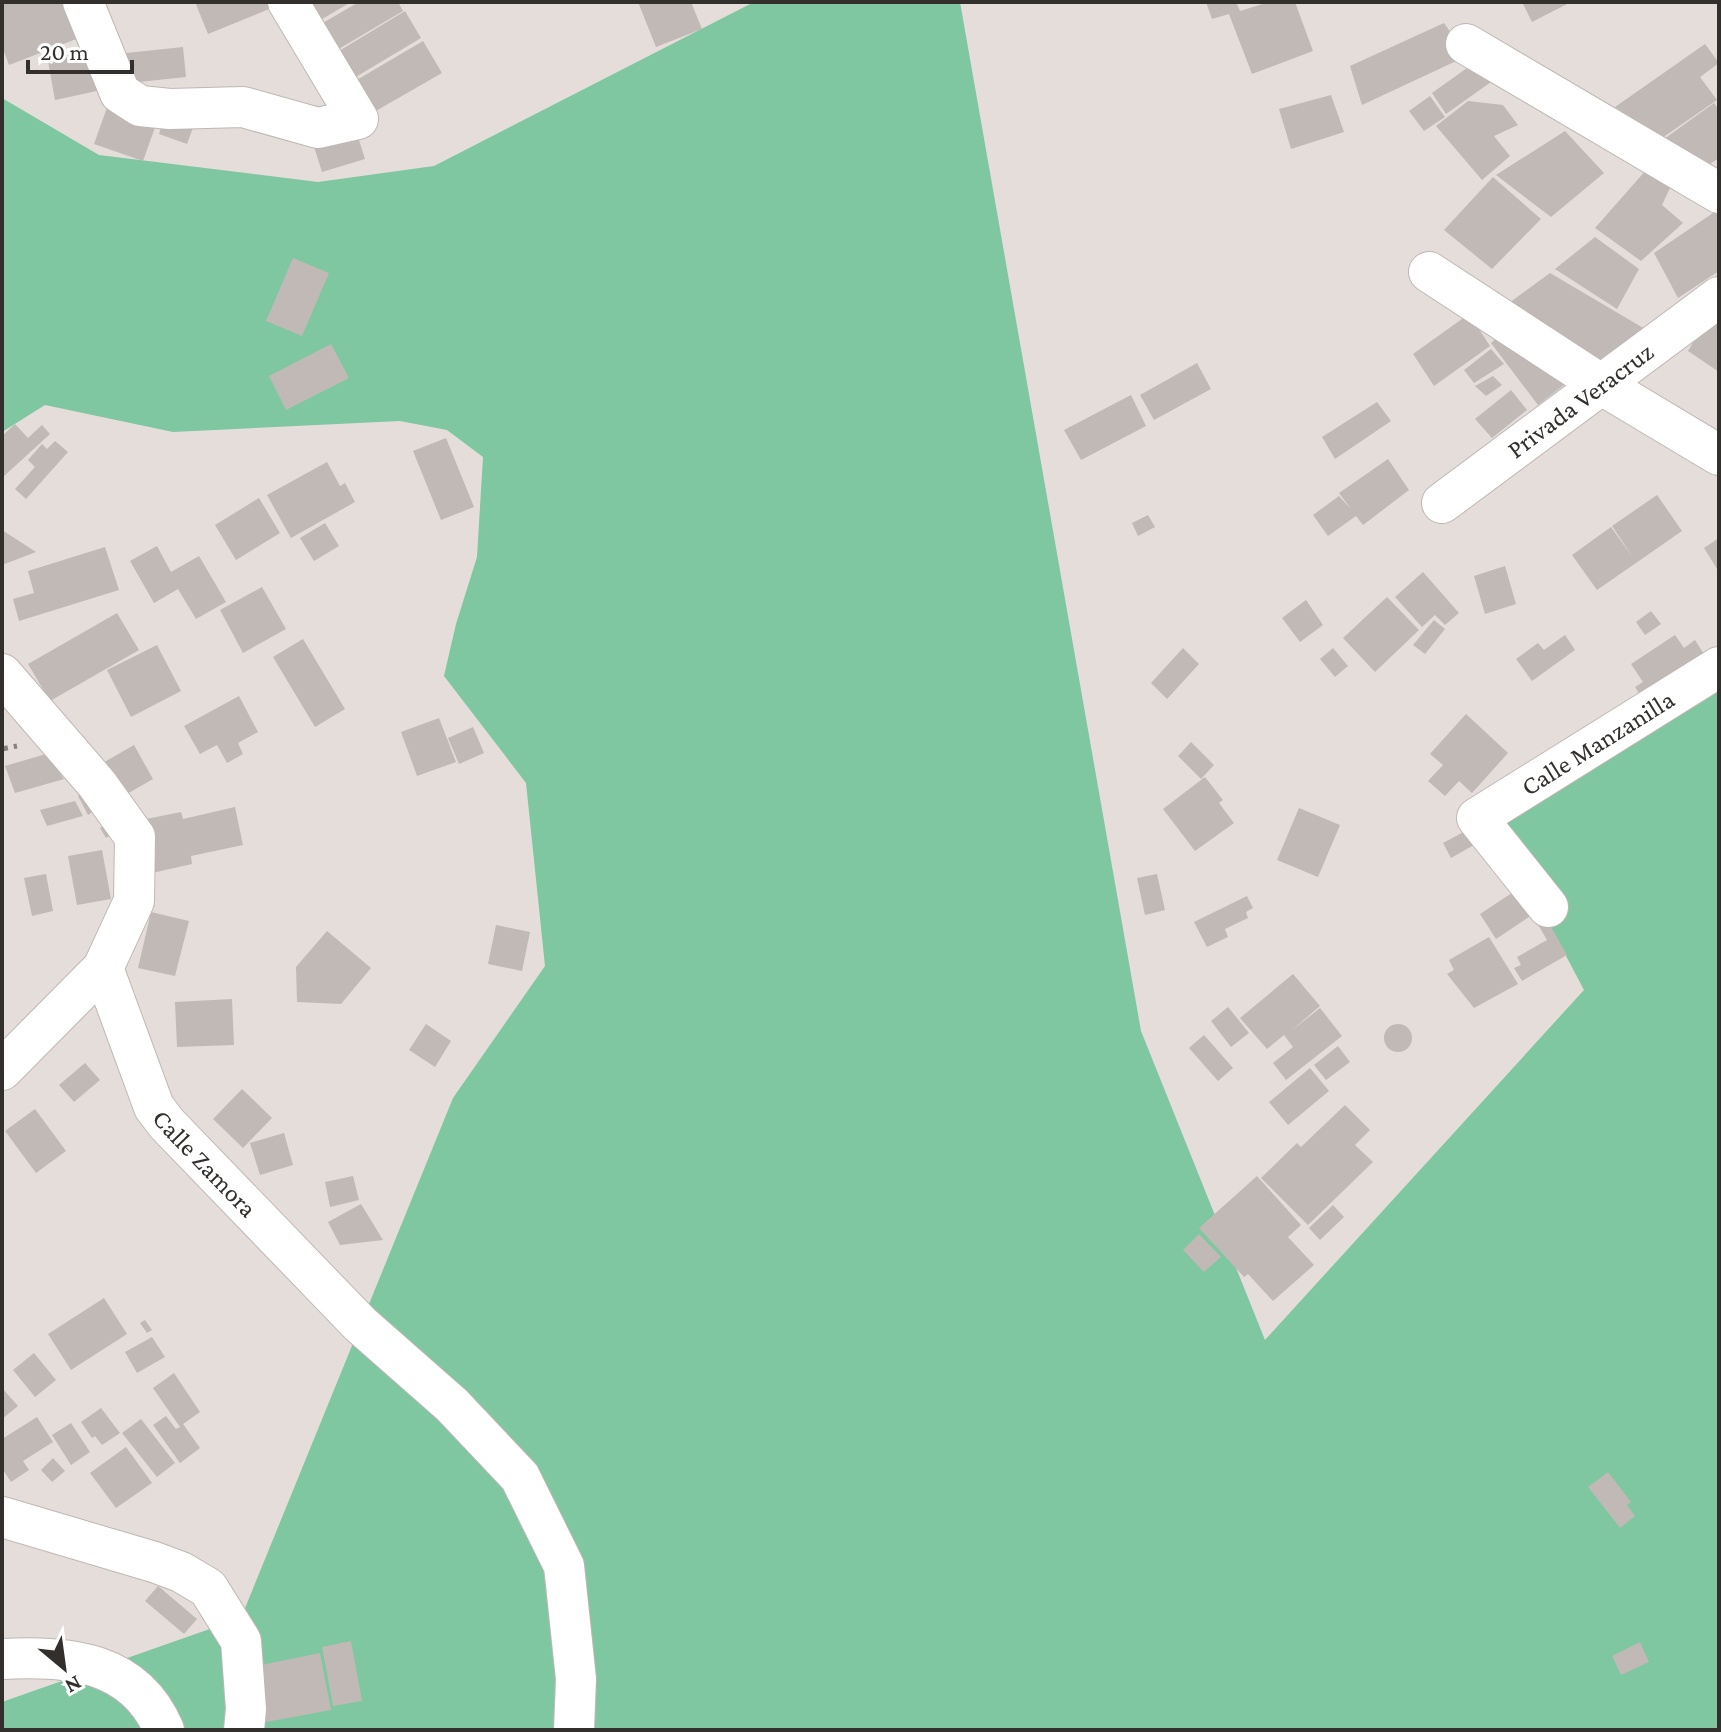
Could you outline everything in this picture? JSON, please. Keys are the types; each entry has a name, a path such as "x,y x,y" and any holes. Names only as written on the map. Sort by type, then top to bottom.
{"street":[{"path":"83,2 120,93 140,106 170,109 243,107 318,128 358,119 288,2"},
{"path":"1466,44 1719,193"},
{"path":"1429,272 1602,385 1719,455"},
{"name":"Privada Veracruz","path":"1442,503 1719,297"},
{"name":"Calle Manzanilla","path":"1548,907 1477,818 1719,667"},
{"path":"2,674 97,784 135,837 134,901 103,968 2,1070"},
{"name":"Calle Zamora","path":"103,968 154,1107 167,1124 360,1324 452,1405 520,1477 564,1566 576,1679 574,1730"},
{"path":"2,1517 181,1572 208,1588 241,1641 246,1709 244,1730"},
{"path":"2,1659 78,1660 115,1673 143,1695 164,1730"}],"green space":[{"path":"754,2 960,2 1141,1031 1265,1340 1584,990 1489,810 1719,679 1719,1730 2,1730 2,1702 241,1618 453,1098 545,966 526,783 444,676 477,557 483,457 447,430 400,421 173,432 45,405 2,432 2,98 99,155 318,182 434,166"}],"building":[{"path":"2,2 65,2 79,38 9,65 2,46"},
{"path":"195,2 278,2 279,5 208,34"},
{"path":"299,2 351,2 312,25"},
{"path":"359,2 398,2 403,11 337,50 321,24"},
{"path":"638,2 691,2 702,29 656,47"},
{"path":"1206,2 1236,2 1240,11 1269,2 1295,2 1313,51 1252,74 1229,14 1212,19"},
{"path":"1522,2 1571,2 1532,22"},
{"path":"405,11 421,38 354,78 339,51"},
{"path":"1444,23 1467,56 1362,105 1350,66"},
{"path":"423,41 442,73 374,112 355,81"},
{"path":"1705,44 1719,63 1700,77 1717,100 1662,138 1615,107"},
{"path":"183,47 186,77 120,84 117,54"},
{"path":"90,52 97,91 55,100 48,61"},
{"path":"1481,58 1505,72 1446,114 1432,93"},
{"path":"1331,95 1344,132 1291,149 1279,109"},
{"path":"1430,96 1445,117 1424,131 1409,111"},
{"path":"1468,101 1503,105 1518,125 1494,136 1510,156 1482,180 1436,126"},
{"path":"109,102 158,119 143,161 94,144"},
{"path":"1714,103 1719,110 1719,158 1707,166 1664,139"},
{"path":"166,112 195,122 187,144 159,134"},
{"path":"354,124 365,159 322,172 311,137"},
{"path":"1565,131 1604,173 1551,217 1496,175"},
{"path":"1647,169 1670,188 1662,205 1683,223 1641,261 1595,228"},
{"path":"1493,177 1541,219 1492,269 1444,230"},
{"path":"1719,209 1719,271 1678,298 1654,253"},
{"path":"1595,237 1639,269 1617,309 1555,269"},
{"path":"293,258 329,273 302,336 266,321"},
{"path":"1550,273 1645,329 1599,360 1509,303"},
{"path":"1469,314 1490,346 1434,386 1413,354"},
{"path":"1709,315 1719,321 1719,372 1688,351"},
{"path":"1504,331 1573,378 1538,405 1491,343"},
{"path":"331,344 349,378 286,410 269,376"},
{"path":"1491,349 1504,364 1474,383 1464,370"},
{"path":"1197,363 1211,389 1154,420 1140,395"},
{"path":"1493,376 1502,385 1486,396 1475,386"},
{"path":"1511,390 1527,410 1492,438 1475,419"},
{"path":"1131,395 1146,426 1081,460 1064,430"},
{"path":"1377,402 1391,421 1335,459 1322,437"},
{"path":"15,424 28,438 42,425 50,434 2,478 2,436"},
{"path":"446,438 474,507 441,520 413,451"},
{"path":"55,441 68,452 26,499 15,489 35,467 28,460 42,444 47,449"},
{"path":"1388,459 1409,490 1363,525 1356,516 1328,536 1313,515 1339,496 1351,509 1339,493"},
{"path":"327,462 340,486 345,483 355,502 291,538 267,495"},
{"path":"1657,495 1682,531 1597,590 1572,555 1611,527 1634,559 1612,526"},
{"path":"259,498 280,533 236,560 215,525"},
{"path":"1148,515 1155,527 1138,536 1132,523"},
{"path":"325,523 339,546 314,561 300,538"},
{"path":"2,530 36,552 2,565"},
{"path":"1719,538 1719,572 1704,548"},
{"path":"157,546 171,572 199,556 226,602 196,619 178,589 154,603 130,561"},
{"path":"105,547 119,590 19,621 13,599 34,593 28,571"},
{"path":"1505,566 1516,604 1485,614 1474,576"},
{"path":"1423,572 1459,613 1445,625 1435,615 1422,627 1395,597"},
{"path":"262,587 286,629 243,653 220,610"},
{"path":"1387,597 1419,630 1375,672 1343,638"},
{"path":"1306,600 1323,625 1300,642 1282,618"},
{"path":"1651,611 1661,624 1645,635 1636,622"},
{"path":"117,613 139,650 50,701 28,664"},
{"path":"1434,620 1445,629 1425,654 1413,645"},
{"path":"1565,635 1575,650 1532,681 1516,659 1538,643 1544,650"},
{"path":"1675,635 1684,648 1695,640 1707,659 1643,700 1635,687 1643,682 1631,664"},
{"path":"303,639 345,709 315,727 273,657"},
{"path":"157,645 181,691 131,717 107,670"},
{"path":"1183,648 1199,664 1167,699 1151,683"},
{"path":"1333,648 1348,666 1335,677 1320,659"},
{"path":"239,696 258,732 238,743 243,754 227,763 217,745 200,754 184,726"},
{"path":"1466,714 1508,753 1472,793 1459,781 1445,796 1428,781 1443,765 1430,754"},
{"path":"439,718 456,762 417,776 401,732"},
{"path":"473,727 484,753 459,764 448,738"},
{"path":"1191,742 1214,765 1201,779 1178,756"},
{"path":"134,745 153,779 120,798 101,764"},
{"path":"46,754 64,779 15,793 5,766"},
{"path":"1205,777 1223,800 1219,803 1234,823 1195,851 1163,809"},
{"path":"93,786 119,830 106,838 100,828 104,826 95,810 88,815 78,796"},
{"path":"75,801 83,816 47,826 40,810"},
{"path":"235,807 243,845 191,856 192,864 152,873 141,820 181,812 183,819"},
{"path":"1299,808 1340,825 1318,877 1277,860"},
{"path":"1473,827 1481,841 1451,858 1443,843"},
{"path":"102,850 111,899 77,905 68,856"},
{"path":"46,874 53,911 32,916 24,878"},
{"path":"1157,874 1165,910 1145,915 1137,878"},
{"path":"1521,887 1538,911 1496,939 1480,914"},
{"path":"1247,896 1253,908 1246,912 1248,918 1225,929 1228,937 1207,947 1194,922"},
{"path":"1542,911 1567,955 1522,981 1514,968 1521,965 1517,957 1547,940 1533,916"},
{"path":"151,912 189,921 175,976 138,968"},
{"path":"496,925 530,932 522,971 488,964"},
{"path":"327,931 371,968 341,1004 297,1002 296,967"},
{"path":"1489,937 1518,984 1474,1008 1447,974 1454,970 1449,960"},
{"path":"1293,974 1320,1006 1291,1031 1320,1008 1342,1036 1286,1080 1273,1063 1293,1047 1284,1035 1267,1049 1240,1018"},
{"path":"232,999 234,1045 177,1047 175,1002"},
{"path":"1228,1007 1249,1033 1231,1047 1211,1021"},
{"path":"426,1024 451,1041 435,1067 409,1050"},
{"path":"1398,1024 1408,1028 1412,1038 1408,1048 1398,1052 1388,1048 1384,1038 1388,1028"},
{"path":"1204,1035 1233,1068 1218,1081 1189,1048"},
{"path":"1338,1046 1350,1062 1326,1080 1314,1065"},
{"path":"85,1063 100,1080 74,1102 59,1085"},
{"path":"1310,1068 1329,1091 1288,1125 1269,1102"},
{"path":"242,1089 272,1118 243,1148 213,1119"},
{"path":"1345,1105 1370,1130 1355,1145 1373,1162 1308,1225 1261,1178 1297,1143 1301,1147"},
{"path":"35,1109 66,1151 36,1173 5,1131"},
{"path":"284,1133 293,1165 260,1175 250,1143"},
{"path":"353,1176 359,1200 330,1207 325,1182"},
{"path":"1257,1176 1301,1225 1288,1237 1314,1265 1273,1301 1248,1274 1244,1277 1199,1228"},
{"path":"361,1204 383,1240 340,1245 328,1222"},
{"path":"1333,1205 1344,1217 1320,1240 1309,1228"},
{"path":"1199,1234 1221,1257 1204,1272 1183,1250"},
{"path":"104,1298 127,1334 71,1370 48,1334"},
{"path":"145,1320 152,1330 147,1333 140,1323"},
{"path":"152,1337 165,1357 137,1373 125,1352"},
{"path":"34,1353 56,1380 35,1397 13,1370"},
{"path":"174,1373 200,1412 183,1424 200,1448 180,1463 153,1425 166,1416 176,1429 180,1427 153,1388"},
{"path":"2,1388 18,1406 2,1419"},
{"path":"101,1408 120,1433 102,1445 95,1436 92,1438 81,1422"},
{"path":"37,1417 53,1442 23,1461 29,1470 11,1482 2,1468 2,1439"},
{"path":"141,1419 175,1463 157,1477 122,1433"},
{"path":"71,1423 90,1452 71,1465 52,1435"},
{"path":"126,1447 152,1483 116,1508 90,1473"},
{"path":"53,1458 65,1471 52,1482 41,1470"},
{"path":"1608,1472 1631,1502 1627,1505 1635,1516 1620,1528 1588,1487"},
{"path":"158,1586 197,1619 184,1634 145,1601"},
{"path":"351,1641 362,1701 333,1706 322,1647"},
{"path":"1640,1642 1649,1662 1621,1675 1612,1656"},
{"path":"320,1653 331,1710 261,1723 251,1667"}]}
